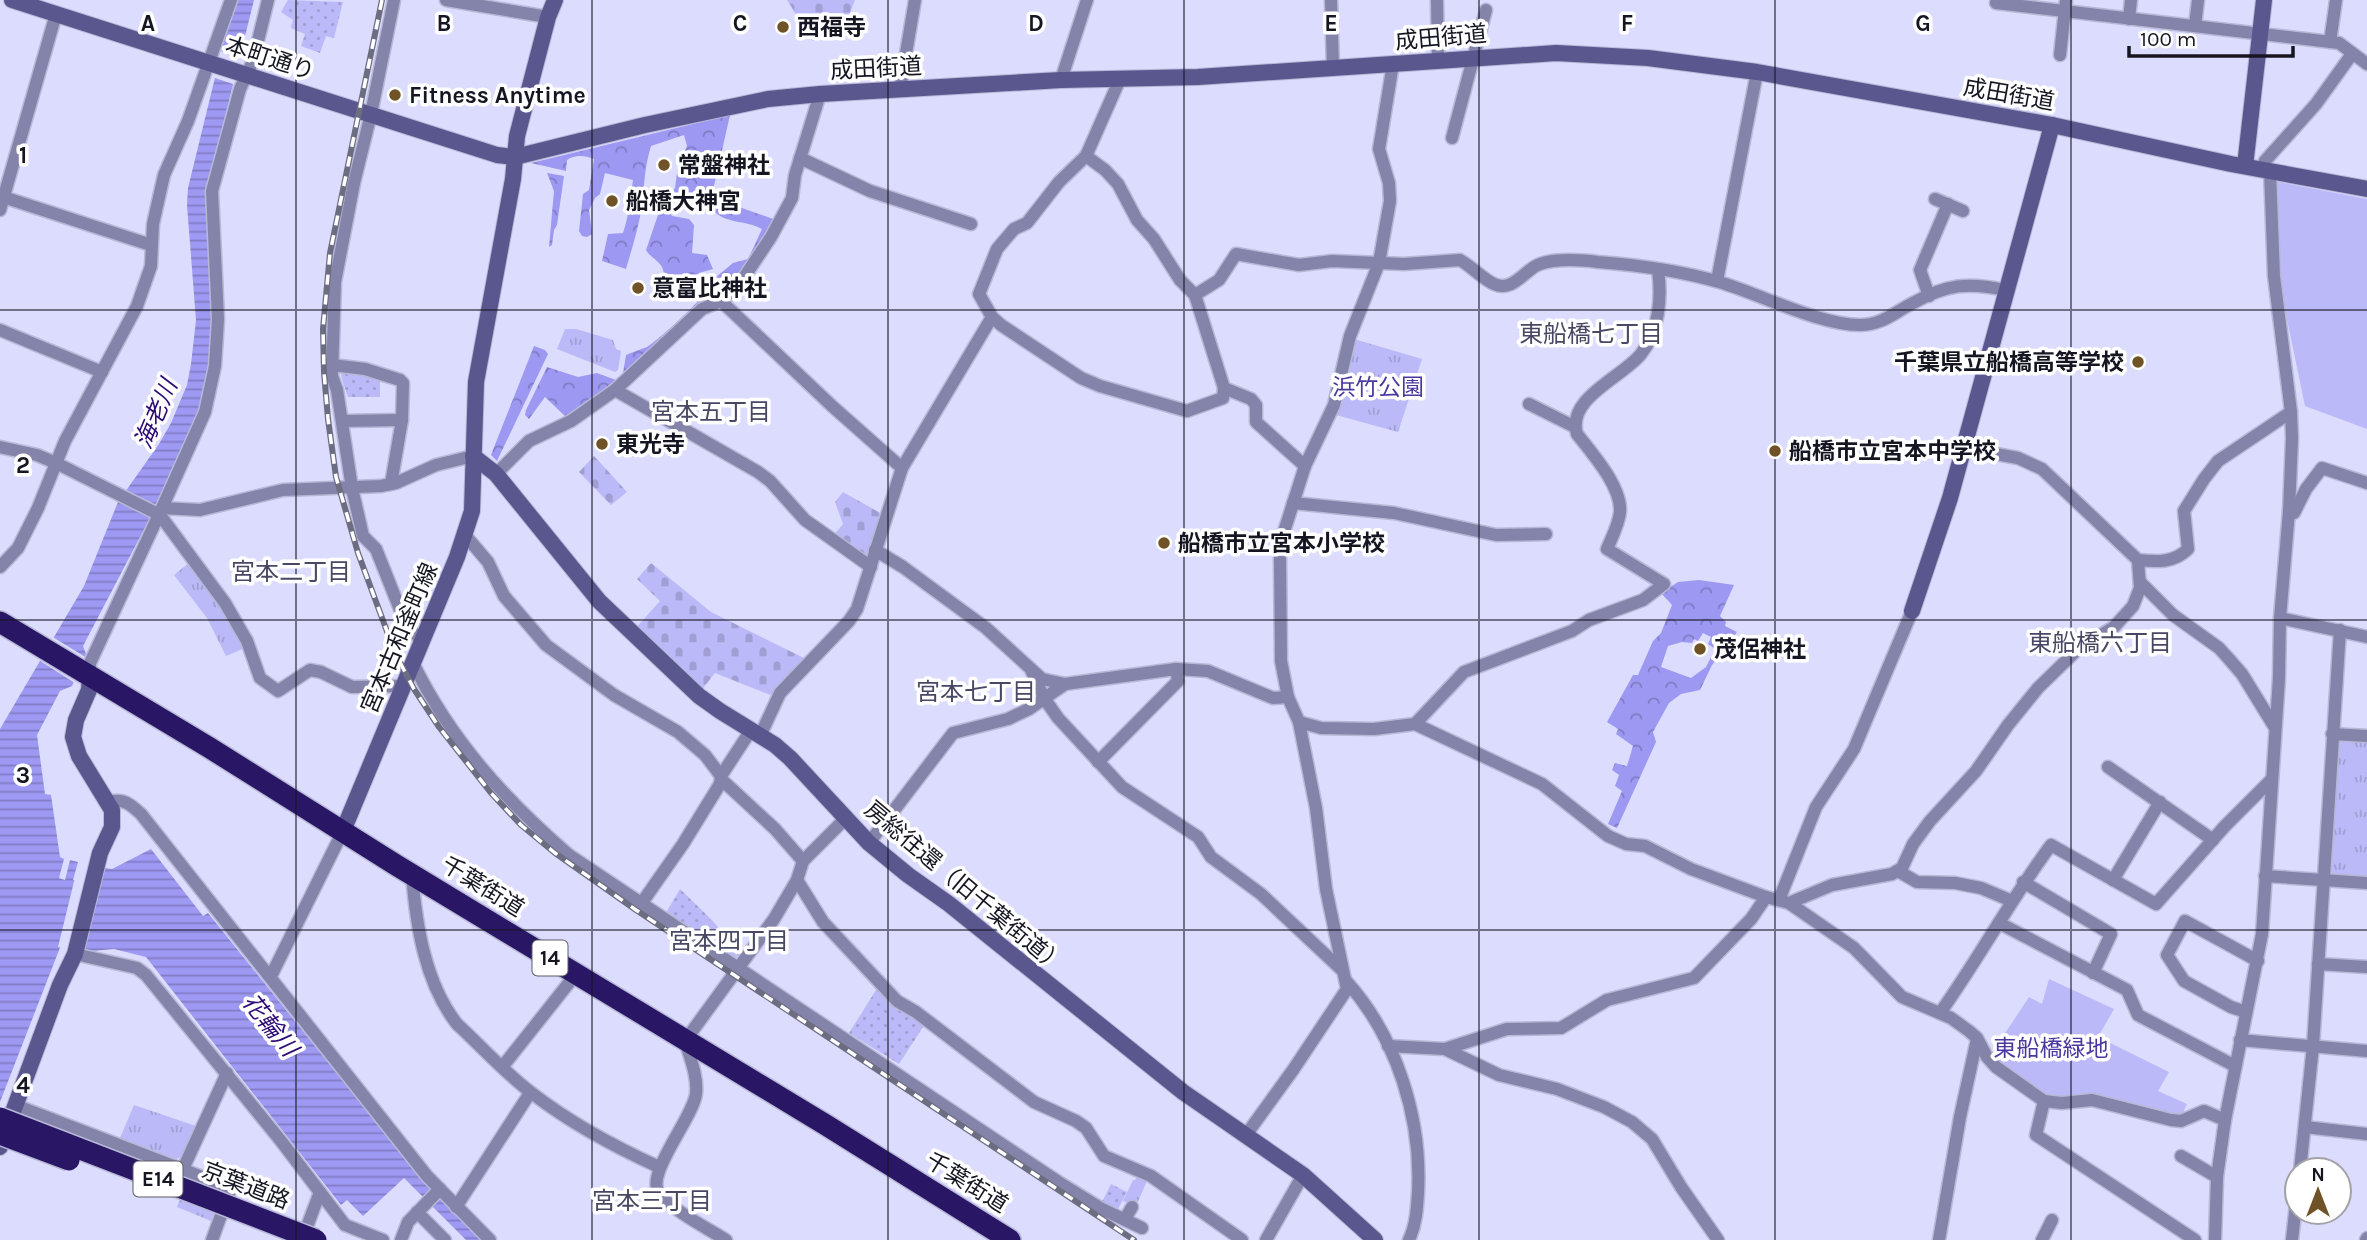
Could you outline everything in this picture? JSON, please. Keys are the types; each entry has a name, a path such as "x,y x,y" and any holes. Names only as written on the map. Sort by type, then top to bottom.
{"highway":[{"name":"千葉街道","path":"0,622 87,670 343,831 1010,1240"},
{"name":"京葉道路","path":"8,1111 316,1240"},
{"name":"京葉道路","path":"0,1134 276,1240"}],"street":[{"name":"本町通り","path":"12,0 58,7 243,74 497,155 515,157"},
{"path":"0,567 18,548 69,433 144,288 151,266 154,213 163,175 213,64 231,0"},
{"path":"0,1147 8,1111 72,951 93,850 104,841 112,827 112,810 79,756 73,737 76,720 89,690 87,670 205,412 215,366 218,318 212,191 243,74 253,61 268,0"},
{"path":"394,0 337,271 332,320 332,376 337,390 352,488 363,536 376,549 407,627 422,640"},
{"path":"446,0 548,17"},
{"path":"0,447 37,455 158,512 200,510 282,490 391,484 436,465 473,456 475,382 517,135 548,17 555,0"},
{"path":"900,89 915,0"},
{"path":"1061,80 1087,0"},
{"path":"1331,0 1333,68"},
{"path":"1437,0 1438,60"},
{"path":"1997,0 1996,3 2066,6 2129,19 2339,43 2367,64"},
{"path":"2129,19 2131,0"},
{"path":"2195,26 2198,0"},
{"path":"2245,166 2264,0"},
{"path":"2330,42 2336,0"},
{"path":"2060,55 2066,6"},
{"path":"58,7 1,201 151,245"},
{"path":"1452,138 1486,10"},
{"name":"成田街道","path":"515,157 768,99 1061,80 1198,77 1536,53 1613,55 1756,72 2052,125 2367,189"},
{"path":"2220,1240 2214,1240 2217,1177 2235,1066 2258,961 2279,678 2280,618 2292,438 2274,276 2265,161 2316,104 2352,54"},
{"path":"1246,1135 1345,994 1346,977 1326,889 1316,808 1299,722 1288,697 1282,661 1280,557 1282,538 1305,466 1334,405 1350,336 1379,263 1390,201 1389,183 1379,149 1393,64"},
{"path":"1717,281 1756,72"},
{"path":"1086,156 1118,184 1137,220 1154,239 1180,280 1195,295 1224,388 1223,398 1187,411 1081,378 992,317 979,294 997,249 1014,229 1027,223 1059,182 1086,156 1120,79"},
{"path":"496,474 529,442 571,421 615,390 702,309 721,301 741,282 780,223 792,198 795,175 820,94"},
{"path":"1778,900 1816,807 1854,749 1912,611 1936,544 2052,125"},
{"path":"800,158 870,191 971,224"},
{"path":"1935,198 1963,211"},
{"path":"1929,296 1920,270 1948,204"},
{"path":"1195,295 1219,280 1236,254 1299,265 1332,261 1405,264 1460,260 1495,285 1503,286 1513,284 1540,264 1598,262 1717,281 1831,321 1849,324 1880,322 1952,287 1979,285 2005,290"},
{"path":"1415,724 1464,672 1572,631 1588,620 1643,600 1664,583 1607,549 1620,512 1619,500 1606,472 1577,434 1575,427 1575,420 1583,404 1600,386 1633,362 1647,346 1653,334 1658,310 1658,270"},
{"path":"721,301 902,468"},
{"path":"641,904 780,693 849,621 857,609 902,468 992,317"},
{"path":"0,330 102,372"},
{"path":"332,365 365,369 401,380 402,420 391,484"},
{"path":"1224,388 1251,399 1256,405 1256,422 1305,466"},
{"path":"615,390 758,472 770,481 805,520 871,568"},
{"path":"1529,404 1575,427"},
{"path":"1963,448 2018,458 2042,469 2138,560 2155,562 2179,558 2188,549 2184,511 2218,461 2291,412"},
{"path":"342,421 402,420"},
{"name":"房総往還（旧千葉街道）","path":"473,456 496,474 611,614 699,696 790,758 869,843 1183,1092 1303,1175 1375,1240"},
{"name":"宮本古和釜町線","path":"343,831 465,536 472,511 473,456"},
{"path":"2288,511 2294,513 2306,489 2322,468 2367,483"},
{"path":"1293,503 1394,513 1496,534 1546,534"},
{"path":"158,512 225,603 247,641 260,678 278,691 310,670 321,672 352,687 402,686"},
{"path":"465,536 488,562 505,596 546,645 614,695 678,732 705,755 722,778 775,829 803,861"},
{"path":"876,550 986,628 1042,679 1065,684 1176,669 1208,671 1273,698 1288,697"},
{"path":"1445,1049 1481,1035 1507,1029 1561,1028 1607,1000 1695,978 1751,919 1778,900 1898,871 1930,821 1969,779 2038,688 2078,649 2114,627 2133,606 2140,588 2138,560"},
{"path":"2140,582 2173,615 2219,648 2242,674 2274,726"},
{"path":"2280,618 2367,637"},
{"path":"2302,1156 2313,1046 2340,630"},
{"path":"413,663 444,719 497,787 569,855 1060,1183 1102,1209 1142,1228"},
{"path":"1098,762 1178,681 1176,669"},
{"path":"1032,671 1044,698 1058,718 1122,787 1198,837 1211,856 1271,902 1346,977 1362,999 1388,1046 1414,1120 1418,1148 1417,1213 1409,1240"},
{"path":"869,843 953,733 1008,719 1029,709 1065,684"},
{"path":"1299,722 1321,728 1361,729 1415,724 1542,784 1608,836 1626,844 1644,846 1691,869 1778,900 1854,948 1902,997 1940,1013 1969,1031 1977,1038 1982,1051 1996,1067 2044,1101 2062,1103 2092,1100 2180,1121 2204,1111 2225,1120"},
{"path":"2332,734 2367,736"},
{"path":"2108,767 2213,840"},
{"path":"1940,1013 1978,960 2023,882 2051,845 2156,904 2271,780"},
{"path":"108,802 127,802 141,814 438,1191 491,1240"},
{"path":"2113,880 2160,802"},
{"path":"726,1240 686,1216 658,1192 659,1167 690,1115 696,1094 695,1077 685,1041 774,919 797,880 803,861 846,818"},
{"path":"271,976 343,831"},
{"path":"1898,871 1917,882 1955,883 1981,888 2012,901"},
{"path":"412,873 418,926 430,975 449,1014 530,1093 619,1149 659,1167"},
{"path":"2265,876 2367,883"},
{"path":"797,880 823,922 897,1001 916,1012 1034,1102 1086,1128 1104,1156 1152,1177 1242,1240"},
{"path":"2023,882 2111,934 2093,973"},
{"path":"2246,1012 2231,1007 2184,981 2167,955 2185,921 2258,961"},
{"path":"1999,923 2127,990 2138,1015 2235,1066"},
{"path":"72,951 137,968 146,975 227,1073 345,1225 383,1240"},
{"path":"2318,964 2367,967"},
{"path":"503,1066 576,974"},
{"path":"1939,1240 1960,1117 1977,1038"},
{"path":"2240,1040 2367,1051"},
{"path":"1388,1046 1445,1049 1499,1074 1557,1089 1604,1107 1632,1122 1652,1139 1718,1240"},
{"path":"183,1169 227,1073"},
{"path":"457,1207 530,1093"},
{"path":"2044,1101 2036,1135 2195,1240"},
{"path":"8,1111 183,1169 231,1188 212,1240"},
{"path":"2305,1127 2367,1134"},
{"path":"2181,1156 2217,1177"},
{"path":"1266,1240 1303,1175"},
{"path":"401,1240 408,1222 438,1191"},
{"path":"302,1240 320,1192"},
{"path":"1125,1219 1132,1207"},
{"path":"419,1210 445,1240"},
{"path":"2042,1240 2053,1220"}],"green space":[{"path":"288,0 343,2 334,38 326,36 320,53 301,46 305,34 291,28 293,20 281,12"},
{"path":"787,0 855,0 843,31 813,41"},
{"path":"730,115 711,199 694,198 680,192 667,207 672,216 689,219 694,225 692,253 707,255 713,269 699,273 683,284 668,283 662,267 646,250 658,215 675,188 678,165 687,146 684,135 651,146 639,221 626,269 602,261 608,234 623,233 633,180 605,173 600,194 589,210 592,234 587,237 582,236 579,231 583,194 589,190 594,159 580,156 570,158 567,160 566,171 531,163"},
{"path":"547,173 564,176 557,225 552,245 549,247 554,191"},
{"path":"2278,182 2367,199 2367,429 2305,406 2278,276"},
{"path":"716,199 776,220 739,280 626,375 623,373 626,355 647,347 697,303 716,277 733,263 748,259 762,229 722,217 712,208"},
{"path":"565,329 576,329 613,340 616,349 621,351 618,370 615,372 557,349"},
{"name":"浜竹公園","path":"1354,339 1422,359 1398,432 1336,415"},
{"path":"534,346 548,354 497,461 491,455"},
{"path":"547,367 578,377 597,373 616,380 617,384 567,418 545,397 529,419 525,415 526,410"},
{"path":"346,371 380,377 380,397 348,397 341,373"},
{"path":"594,456 627,492 611,505 579,472"},
{"path":"843,492 882,514 869,562 833,536 843,524 835,502"},
{"path":"190,562 222,606 245,648 226,656 207,618 174,575"},
{"path":"651,563 711,612 806,659 773,696 715,673 700,692 634,630 660,601 637,579"},
{"path":"1699,580 1734,585 1720,616 1726,622 1725,626 1737,632 1712,665 1700,690 1681,694 1669,703 1653,732 1656,742 1617,828 1608,824 1622,791 1615,786 1619,775 1612,770 1615,763 1627,766 1633,746 1616,734 1618,729 1607,722 1633,675 1638,675 1653,641 1661,633 1672,605 1661,593 1678,582","holes":["1703,633 1711,637 1708,644 1715,649 1706,667 1691,678 1661,667 1668,646 1682,642 1692,643 1694,639 1698,641"]},
{"path":"2340,740 2367,741 2367,878 2333,875 2329,871 2337,743"},
{"path":"680,889 711,919 701,934 666,913"},
{"path":"711,919 740,952 736,958 701,934"},
{"name":"東船橋緑地","path":"2049,979 2114,1009 2098,1037 2169,1072 2158,1091 2187,1104 2181,1117 2045,1098 1990,1056 2029,997 2042,1004"},
{"path":"878,987 925,1024 899,1064 849,1033"},
{"path":"134,1105 196,1126 183,1156 176,1159 120,1138"},
{"path":"1137,1177 1147,1181 1136,1206 1123,1201"},
{"path":"187,1181 221,1193 211,1221 177,1207"},
{"path":"1111,1184 1127,1192 1118,1209 1102,1202"}],"water":[{"name":"花輪川","path":"237,0 254,0 210,177 214,318 210,366 199,410 150,518 83,646 86,654 72,686 60,691 37,735 45,794 51,795 60,857 64,859 59,878 65,880 70,860 78,862 73,880 78,881 92,866 112,869 151,849 203,916 208,913 429,1188 481,1240 466,1240 404,1178 363,1216 347,1200 341,1205 146,957 114,949 92,951 61,945 0,1102 0,729 84,586 118,502 159,444 187,385 196,320 188,188 224,41"}],"pier":[{"path":"220,51 244,58 236,85 212,77"},
{"path":"51,636 87,658 75,683 37,659"},
{"path":"79,861 102,866 81,952 58,947"}],"railway":[{"path":"382,0 330,253 323,329 324,372 336,477 358,553 395,653 414,689 439,727 491,793 521,825 555,853 636,910 1134,1240"}],"place":[{"name":"西福寺","path":"783,27"},
{"name":"Fitness Anytime","path":"395,95"},
{"name":"常盤神社","path":"664,165"},
{"name":"船橋大神宮","path":"612,201"},
{"name":"意富比神社","path":"638,288"},
{"name":"千葉県立船橋高等学校","path":"2138,362"},
{"name":"東光寺","path":"602,444"},
{"name":"船橋市立宮本中学校","path":"1775,451"},
{"name":"船橋市立宮本小学校","path":"1164,543"},
{"name":"茂侶神社","path":"1700,649"}],"district":[{"name":"東船橋七丁目","path":"1591,334"},
{"name":"宮本五丁目","path":"711,412"},
{"name":"宮本二丁目","path":"291,572"},
{"name":"東船橋六丁目","path":"2100,643"},
{"name":"宮本七丁目","path":"976,692"},
{"name":"宮本四丁目","path":"729,941"},
{"name":"宮本三丁目","path":"652,1201"}],"water label":[{"name":"海老川","path":"156,414"}]}
